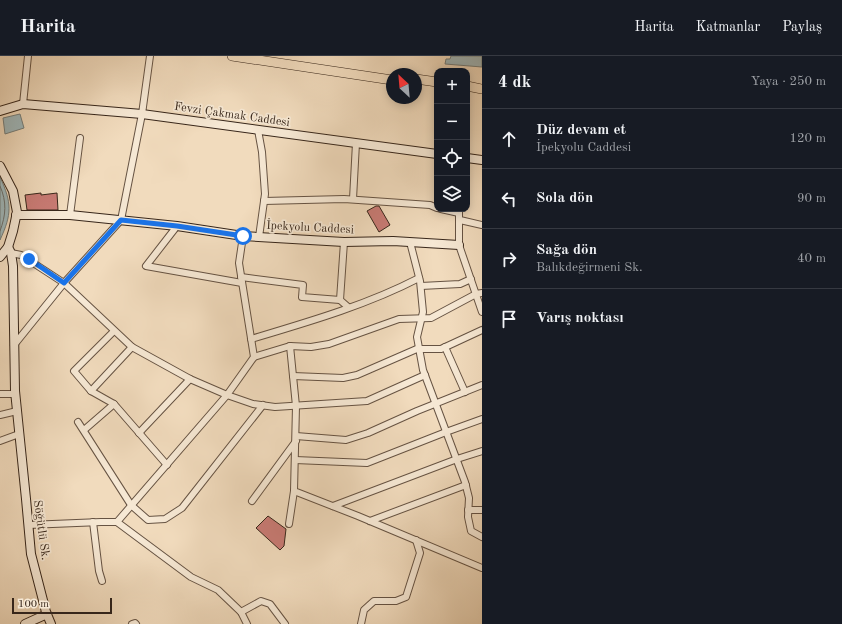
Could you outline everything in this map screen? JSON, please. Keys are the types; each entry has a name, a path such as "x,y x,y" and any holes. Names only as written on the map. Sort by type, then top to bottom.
{"main road":[{"path":"232,56 386,79"},
{"path":"265,56 386,74"},
{"path":"422,80 434,82"},
{"path":"422,85 434,87"},
{"path":"470,87 482,89"},
{"path":"470,91 482,93"}],"street":[{"path":"0,111 23,104 28,56"},
{"path":"14,345 64,283 121,220 142,114 150,56"},
{"name":"Fevzi Çakmak Caddesi","path":"23,104 142,114 434,154"},
{"path":"258,130 262,152 264,201 259,237"},
{"path":"70,215 80,138"},
{"path":"353,199 356,143"},
{"path":"470,158 482,160"},
{"path":"0,166 16,203 16,215 10,250 0,257"},
{"path":"264,201 353,199 430,205 434,207"},
{"path":"459,212 459,245 471,279 479,293 482,312"},
{"name":"İpekyolu Caddesi","path":"16,215 70,215 177,226 243,236 344,242 410,242 459,245"},
{"path":"460,220 482,225"},
{"path":"177,226 146,266 242,280 303,285 302,297 340,300 348,307"},
{"path":"243,236 239,263 254,357"},
{"path":"340,300 344,242"},
{"path":"410,242 421,286 423,312 417,337 425,375 466,485 469,498 468,517 472,531 482,537"},
{"path":"10,250 21,255 64,283 132,347 190,380 253,404 275,407 367,402 425,375"},
{"name":"Söğütlü Sk.","path":"10,250 13,266 15,394 31,554 46,614 51,624"},
{"path":"251,339 304,323 397,289 419,278"},
{"path":"421,286 460,284 471,279"},
{"path":"117,522 227,395 254,357 290,346 311,347 329,344 399,319 422,317 431,318 479,293"},
{"path":"293,376 343,378 357,376 419,349 441,349 482,330"},
{"path":"114,331 74,371 91,391 114,404 167,465"},
{"path":"289,524 294,491 296,438 296,406 290,346"},
{"path":"91,391 132,347"},
{"path":"445,347 464,392"},
{"path":"139,433 190,380"},
{"path":"296,438 346,440 368,433 482,385"},
{"path":"0,394 15,394"},
{"path":"84,430 114,404"},
{"path":"78,422 132,506 148,520 165,519 182,508 263,406"},
{"path":"0,415 17,411"},
{"path":"295,460 367,463 482,419"},
{"path":"0,441 19,434"},
{"path":"252,501 296,438"},
{"path":"334,506 457,459 482,451"},
{"path":"370,521 466,485"},
{"path":"294,491 334,506 482,568"},
{"path":"468,510 482,510"},
{"path":"93,522 99,572 102,581"},
{"path":"28,525 117,522 191,578 218,590 240,612 247,624"},
{"path":"361,624 364,610 374,600 396,601 406,597 420,553 416,540"},
{"path":"240,612 261,601 270,604 285,624"},
{"path":"24,624 46,614"},
{"path":"132,624 136,624"}],"water":[{"path":"451,56 482,56 482,67 445,64 446,59 450,59"},
{"path":"20,114 24,128 5,134 3,118"},
{"path":"0,177 7,194 9,208 7,223 0,240"}],"building":[{"path":"41,193 41,195 57,193 58,210 27,210 25,195"},
{"path":"379,206 390,225 379,232 367,211"},
{"path":"268,516 286,529 284,546 280,550 256,528"}],"route":[{"path":"29,259 64,283 121,220 177,226 243,236"}]}
